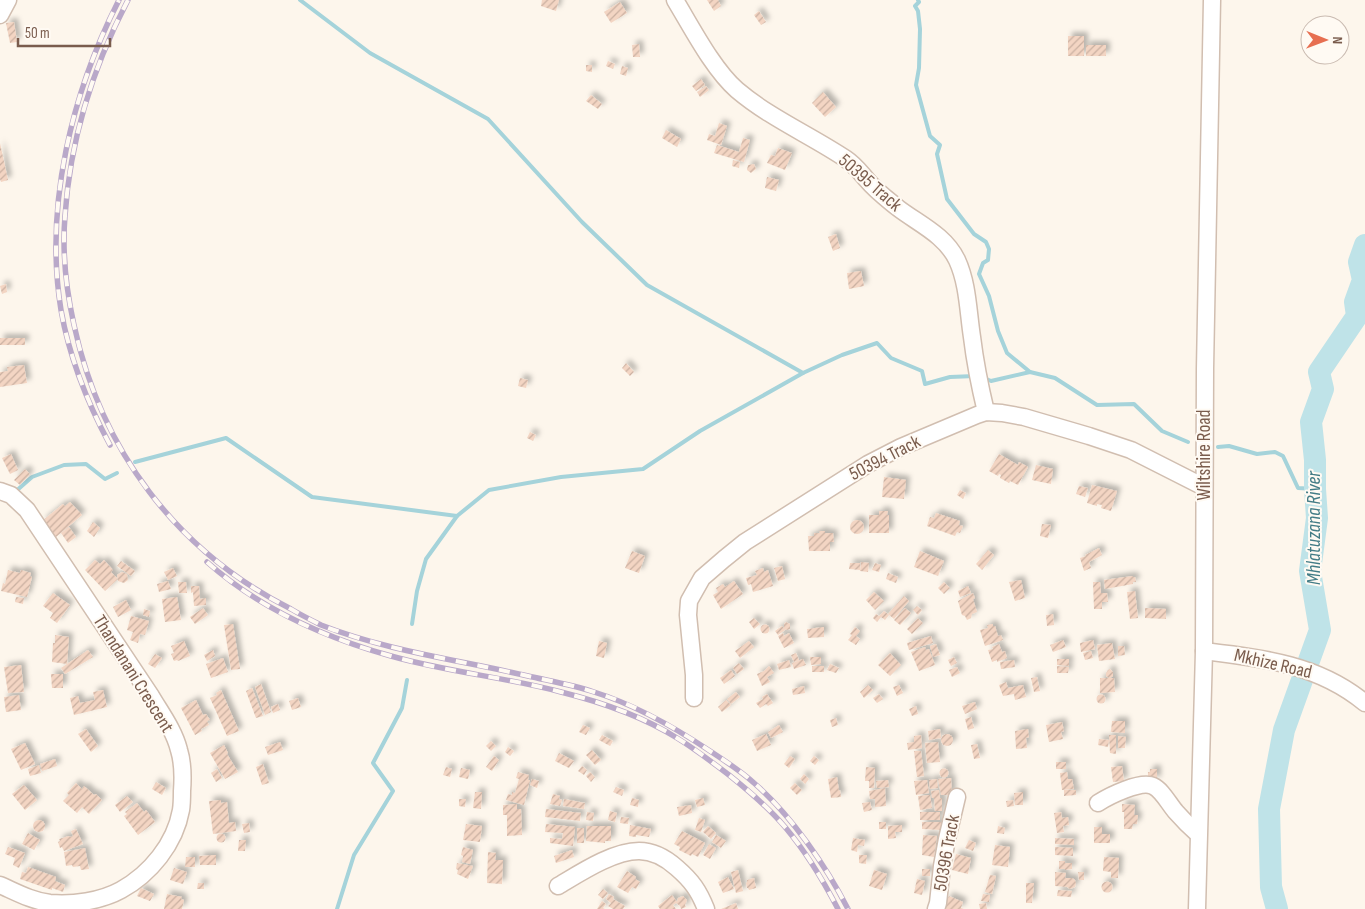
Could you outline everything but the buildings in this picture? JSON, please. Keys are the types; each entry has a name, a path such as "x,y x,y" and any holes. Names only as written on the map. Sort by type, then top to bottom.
{"street":[{"path":"0,15 8,0"},
{"name":"50395 Track","path":"675,0 714,62 736,88 752,102 847,160 881,194 947,244 963,274 978,376 986,412"},
{"name":"Wiltshire Road","path":"1197,909 1204,651 1204,369 1212,0"},
{"name":"50394 Track","path":"694,698 694,674 688,615 689,601 702,578 745,542 868,464 901,447 986,412 1002,413 1024,417 1081,433 1131,450 1204,487"},
{"name":"Thandanani Crescent","path":"0,491 11,496 27,510 151,696 168,723 179,750 183,778 181,810 176,828 167,847 151,867 120,890 103,897 78,902 51,903 30,898 0,885"},
{"name":"Mkhize Road","path":"1204,651 1244,655 1312,671 1335,682 1360,699"},
{"path":"1098,803 1118,792 1146,784 1153,786 1198,834"},
{"name":"50396 Track","path":"936,909 947,839 957,797"},
{"path":"558,886 612,856 639,850 646,851 666,859 688,877 696,887 706,909"}],"waterway":[{"path":"300,0 370,53 488,119 582,222 647,285 803,373"},
{"path":"918,0 919,2 915,6 918,11 920,29 919,68 916,85 930,136 940,145 937,154 947,199 974,234 986,242 989,249 988,260 983,263 979,274 989,296 998,331 1007,353 1030,372"},
{"name":"Mhlatuzana River","path":"1277,909 1271,887 1269,809 1284,730 1320,630 1310,571 1317,518 1315,460 1311,422 1323,389 1319,372 1357,316 1355,302 1363,280 1359,262 1365,245"},
{"path":"135,462 226,438 312,497 457,516 489,490 561,477 643,469 700,431 803,373 842,355 877,343 891,358 922,371 925,384 950,377 975,376"},
{"path":"984,378 991,381 1030,372 1055,378 1097,405 1134,404 1162,431 1188,442"},
{"path":"1218,447 1229,446 1257,454 1275,452 1283,456 1298,488 1315,489"},
{"path":"15,492 32,477 64,465 86,464 105,479 117,473"},
{"path":"412,624 417,591 426,559 457,516"},
{"path":"337,909 354,855 393,791 373,763 402,708 407,680"}],"railway":[{"path":"110,445 80,379 64,327 57,271 56,231 59,190 66,150 76,111 102,35 119,0"},
{"path":"128,0 104,51 85,105 78,132 68,188 64,230 64,257 71,311 86,371 103,414 124,454 150,492 179,527 212,558 250,585 321,625 371,642 561,683 610,697 640,710 683,733 738,770 768,796 807,842 848,909"},
{"path":"207,562 249,594 293,620 341,640 412,662 519,682 576,696 621,710 664,730 723,770 772,813 807,856 838,909"}]}
